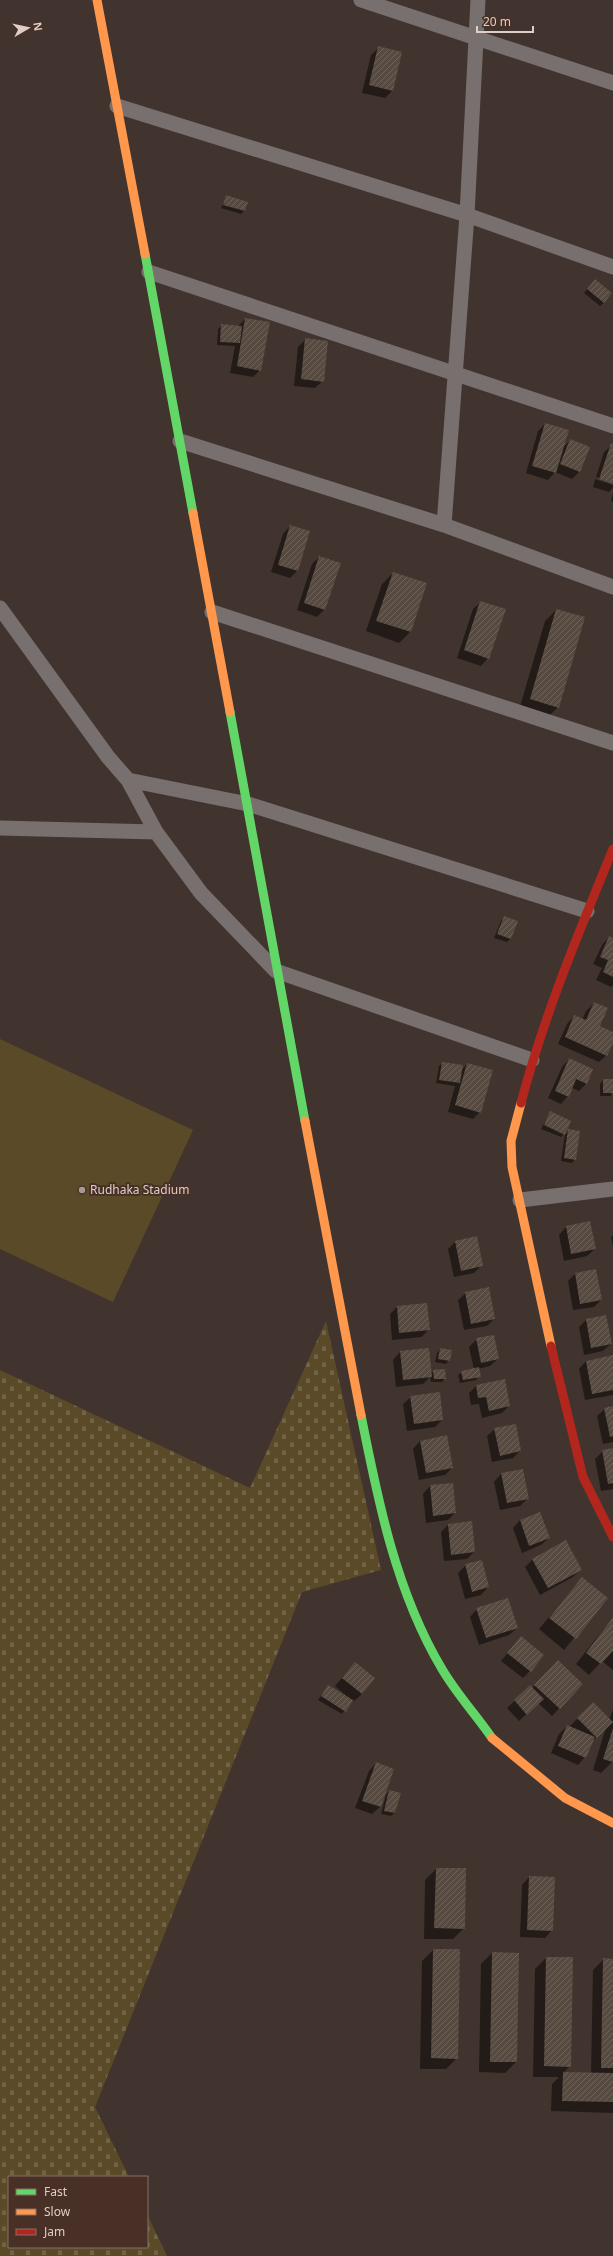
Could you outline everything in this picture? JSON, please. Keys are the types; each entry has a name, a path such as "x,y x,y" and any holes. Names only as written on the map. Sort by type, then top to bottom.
{"street":[{"path":"97,0 248,804 276,971 376,1490 408,1600 442,1669 493,1738 565,1798 613,1823"},
{"path":"361,0 475,39 613,83"},
{"path":"444,525 467,215 478,0"},
{"path":"117,106 467,215 613,267"},
{"path":"149,272 613,426"},
{"path":"180,441 444,525 613,587"},
{"path":"0,608 108,757 128,780 156,832 201,893 276,971 532,1060"},
{"path":"212,612 613,743"},
{"path":"128,780 248,804 588,912"},
{"path":"0,828 156,832"},
{"path":"613,849 532,1060 511,1141 512,1167 549,1337 583,1477 613,1537"},
{"path":"520,1200 613,1189"}],"green space":[{"name":"Rudhaka Stadium","path":"0,1039 193,1130 113,1302 0,1249"},
{"path":"326,1321 381,1570 302,1592 95,2107 129,2176 8,2176 8,2248 148,2248 148,2216 167,2256 0,2256 0,1370 250,1488"}],"building":[{"path":"378,46 402,52 393,91 369,85"},
{"path":"226,195 248,202 245,211 223,205"},
{"path":"595,279 612,293 604,303 587,289"},
{"path":"245,318 270,322 261,371 237,366"},
{"path":"221,324 242,326 240,343 220,342"},
{"path":"305,338 328,341 324,382 301,379"},
{"path":"545,423 569,430 556,473 532,466"},
{"path":"570,439 590,447 580,472 560,464"},
{"path":"611,443 613,444 613,484 599,479"},
{"path":"290,525 310,531 298,571 278,565"},
{"path":"319,556 341,563 325,610 304,603"},
{"path":"393,572 427,583 411,632 376,621"},
{"path":"480,601 506,609 489,659 464,650"},
{"path":"556,609 585,617 559,708 530,699"},
{"path":"504,916 518,921 511,939 497,934"},
{"path":"609,936 613,938 613,977 603,972 608,960 600,957"},
{"path":"594,1002 608,1008 600,1026 613,1032 613,1043 607,1056 565,1037 574,1015 586,1020"},
{"path":"569,1058 593,1069 587,1084 576,1079 569,1097 555,1091"},
{"path":"442,1062 463,1065 460,1083 439,1080"},
{"path":"467,1063 493,1070 481,1113 455,1105"},
{"path":"603,1079 613,1079 613,1093 603,1093"},
{"path":"550,1111 571,1121 565,1135 544,1125"},
{"path":"568,1129 580,1131 576,1160 564,1158"},
{"path":"590,1221 596,1249 571,1254 566,1226"},
{"path":"477,1236 483,1266 461,1271 455,1241"},
{"path":"596,1269 602,1300 580,1304 575,1273"},
{"path":"489,1287 495,1319 471,1324 465,1292"},
{"path":"427,1303 430,1330 399,1333 397,1306"},
{"path":"606,1315 612,1344 591,1348 586,1319"},
{"path":"494,1335 499,1359 481,1363 476,1338"},
{"path":"429,1348 432,1377 403,1380 400,1351"},
{"path":"440,1348 452,1350 450,1361 438,1359"},
{"path":"613,1355 613,1390 592,1394 586,1361"},
{"path":"479,1367 481,1377 463,1380 461,1371"},
{"path":"445,1369 446,1379 434,1379 433,1370"},
{"path":"505,1379 510,1406 489,1411 486,1397 478,1398 476,1385"},
{"path":"440,1392 443,1420 414,1424 410,1396"},
{"path":"613,1406 613,1436 610,1437 604,1408"},
{"path":"516,1424 521,1451 500,1456 494,1428"},
{"path":"447,1435 453,1468 426,1473 420,1441"},
{"path":"613,1448 613,1483 608,1484 602,1450"},
{"path":"523,1469 529,1499 507,1503 501,1473"},
{"path":"453,1483 456,1513 433,1516 430,1485"},
{"path":"540,1512 550,1538 529,1546 520,1520"},
{"path":"472,1521 475,1552 451,1555 448,1524"},
{"path":"566,1540 582,1570 548,1588 532,1559"},
{"path":"482,1560 489,1587 472,1592 465,1564"},
{"path":"582,1577 608,1598 576,1639 549,1618"},
{"path":"508,1598 518,1628 486,1638 476,1608"},
{"path":"613,1617 613,1651 601,1664 586,1653"},
{"path":"521,1636 544,1655 531,1672 507,1653"},
{"path":"558,1660 583,1684 560,1709 534,1685"},
{"path":"355,1662 375,1678 362,1694 342,1678"},
{"path":"328,1685 353,1700 346,1712 321,1696"},
{"path":"530,1685 544,1699 527,1715 514,1700"},
{"path":"593,1702 613,1722 597,1738 577,1718"},
{"path":"567,1725 595,1737 586,1758 558,1746"},
{"path":"613,1728 613,1762 603,1759"},
{"path":"376,1762 394,1769 381,1807 362,1801"},
{"path":"389,1790 401,1793 395,1813 384,1811"},
{"path":"436,1868 466,1868 465,1929 434,1928"},
{"path":"529,1876 555,1877 553,1931 527,1930"},
{"path":"433,1949 460,1949 458,2059 431,2058"},
{"path":"492,1952 519,1953 517,2062 490,2062"},
{"path":"546,1957 573,1957 571,2067 544,2066"},
{"path":"603,1958 613,1959 613,2068 601,2068"},
{"path":"563,2072 613,2073 613,2102 562,2101"}],"traffic: fast":[{"path":"145,254 193,513"},
{"path":"230,712 305,1121"},
{"path":"361,1415 382,1513 412,1609 426,1640 453,1687 492,1738"}],"traffic: slow":[{"path":"97,0 145,254"},
{"path":"193,513 230,712"},
{"path":"521,1103 511,1141 512,1167 551,1346"},
{"path":"305,1121 361,1415"},
{"path":"492,1738 565,1798 613,1823"}],"traffic: jam":[{"path":"521,1103 551,1006 613,849"},
{"path":"551,1346 583,1477 613,1537"}],"place":[{"name":"Rudhaka Stadium","path":"82,1190"}]}
